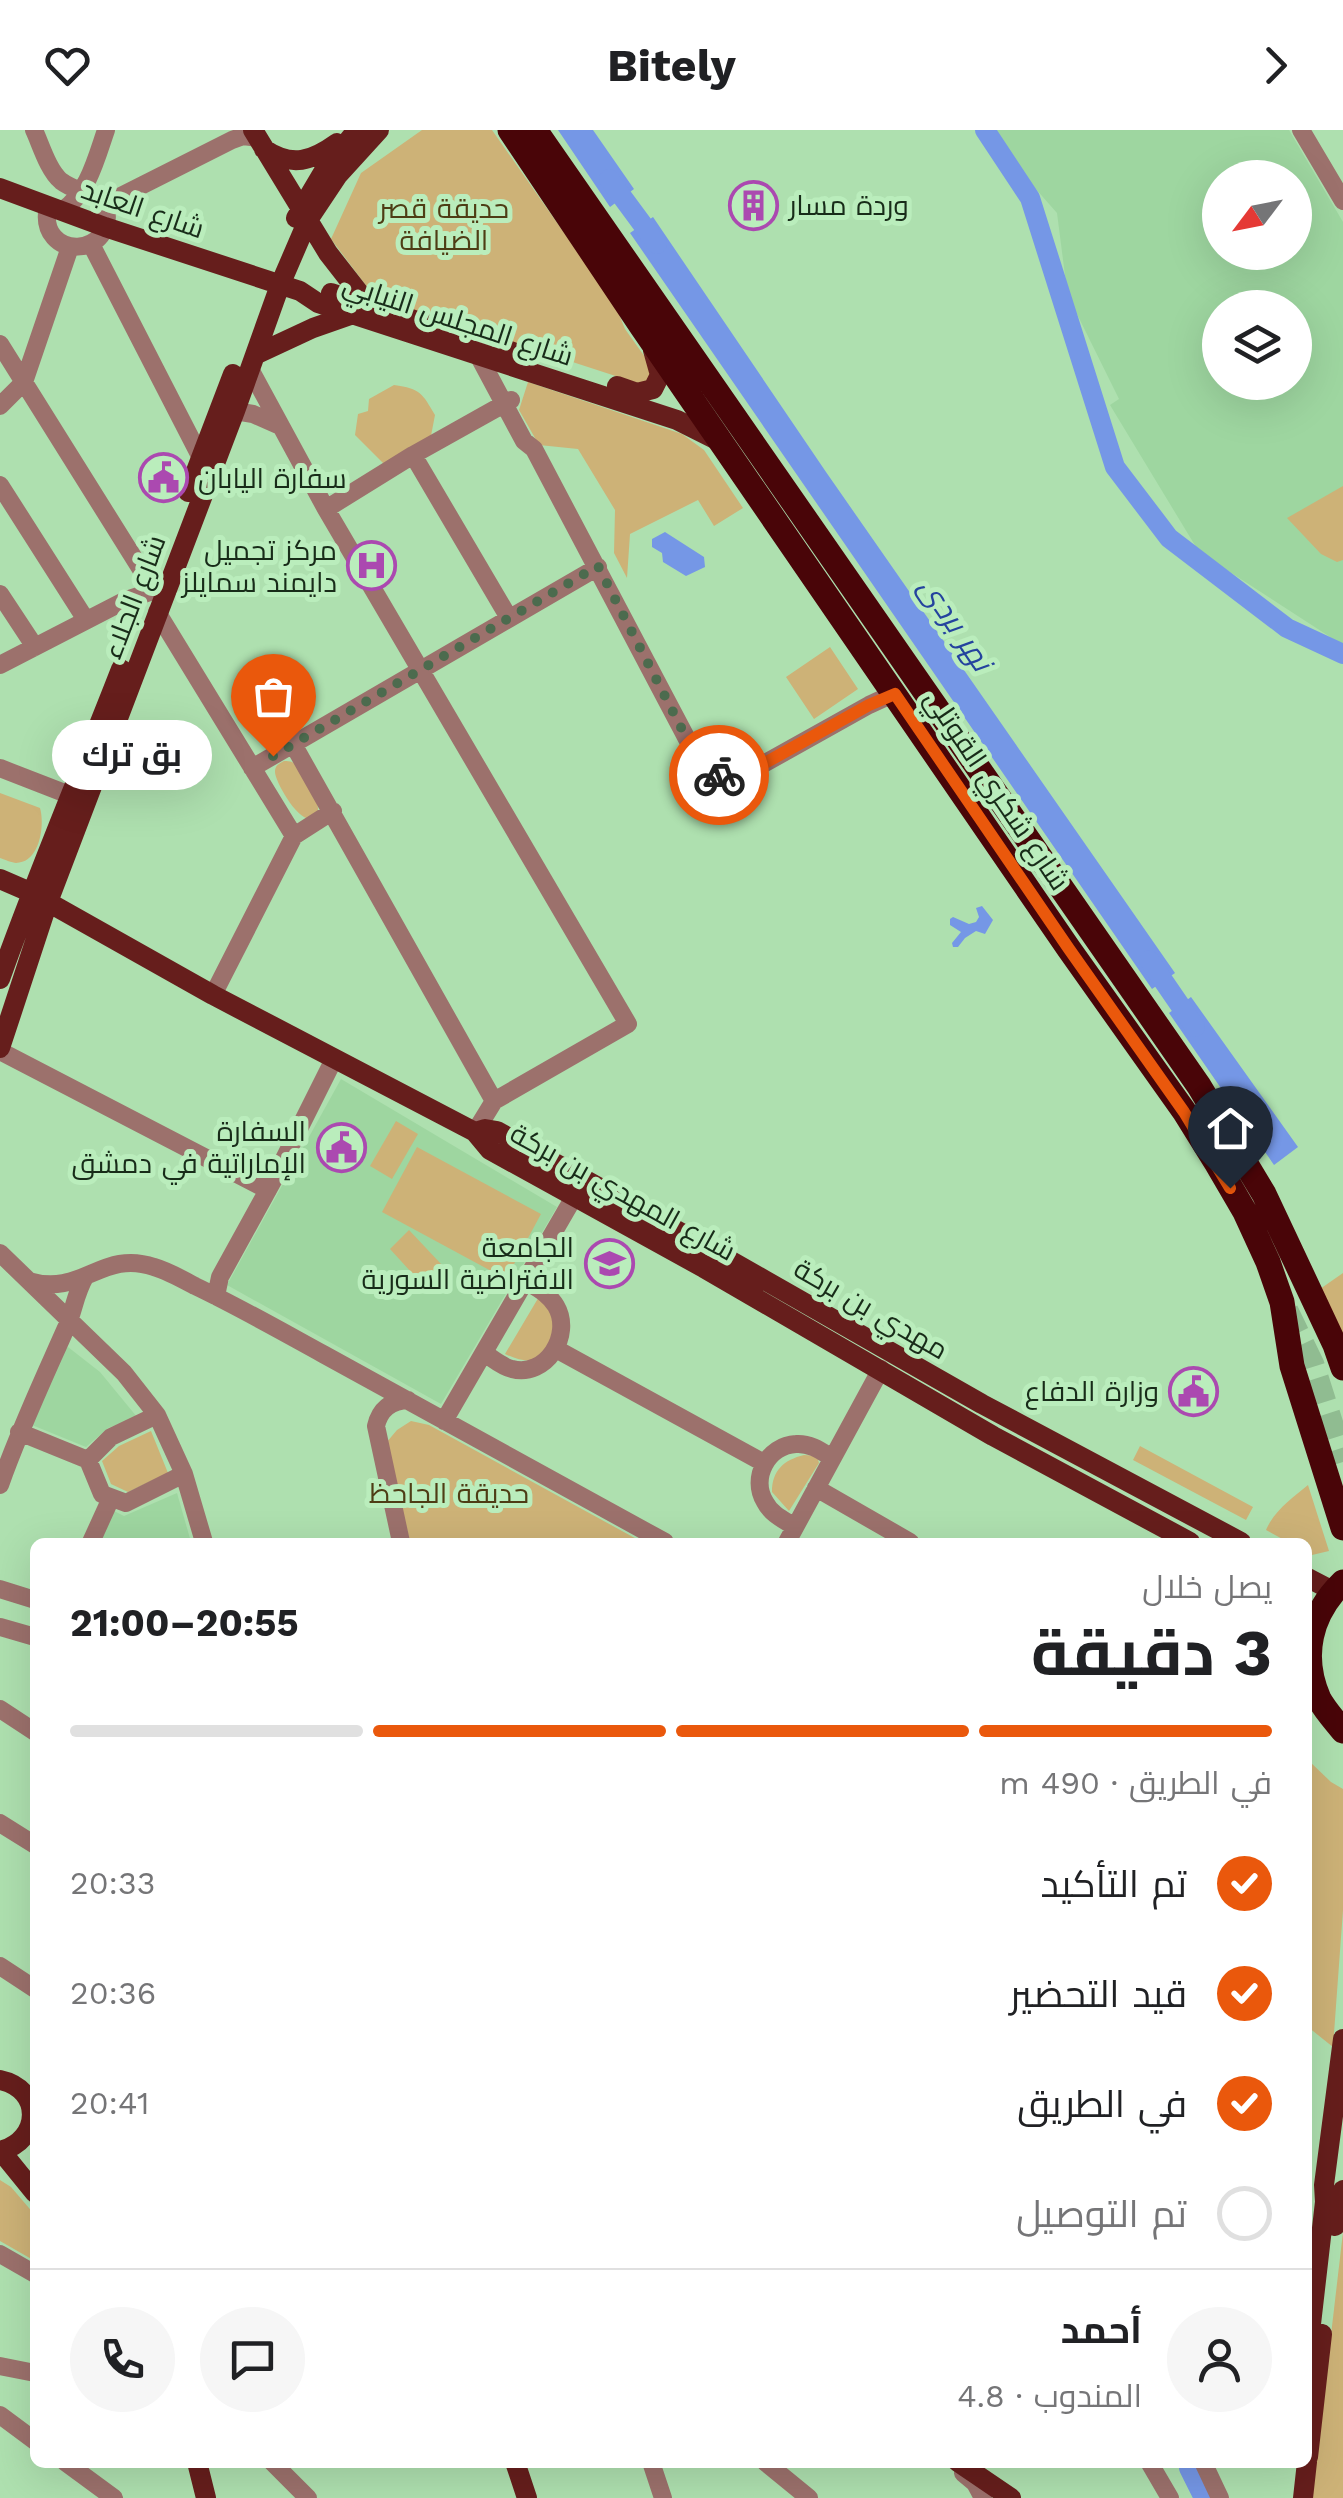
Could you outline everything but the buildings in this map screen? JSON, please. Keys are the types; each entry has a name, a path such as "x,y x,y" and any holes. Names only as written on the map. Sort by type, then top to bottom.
{"highway":[{"name":"شارع شكري القوتلي","path":"510,130 889,696 1184,1112 1244,1212 1282,1302 1292,1366 1343,1528"},
{"name":"شارع شكري القوتلي","path":"535,130 1199,1086 1264,1194 1343,1368"},
{"path":"1312,1611 1338,1586"},
{"path":"1314,1704 1343,1731"}],"main road":[{"path":"259,139 282,158 312,159 356,130"},
{"name":"شارع الجلاء","path":"0,1050 39,897 70,801 153,597 235,411 283,286 304,214 325,169 356,130"},
{"name":"شارع الجلاء","path":"304,214 379,130"},
{"path":"252,362 293,336 360,309 259,139"},
{"name":"شارع العابد","path":"0,188 283,286"},
{"name":"شارع الجلاء","path":"0,979 39,897 202,458 283,286"},
{"name":"شارع المجلس النيابي","path":"283,286 320,290 478,355 677,420 722,443"},
{"name":"شارع المجلس النيابي","path":"360,309 637,393 653,389 660,375 647,334"},
{"name":"شارع المهدي بن بركة","path":"0,880 39,897 213,995 475,1132 490,1150 574,1197 690,1249"},
{"name":"مهدي بن بركة","path":"475,1132 497,1131 709,1260 1232,1538"},
{"name":"شارع المهدي بن بركة","path":"709,1260 993,1436 1183,1538"},
{"path":"1312,1579 1338,1586"},
{"path":"1312,2406 1331,2199 1324,2185 1343,2040"},
{"path":"17,2082 30,2104"},
{"path":"30,2129 18,2144 0,2151 30,2187"},
{"path":"1312,2324 1331,2199"},
{"path":"198,2468 206,2498"},
{"path":"517,2468 527,2498"},
{"path":"964,2468 1009,2497"},
{"path":"1290,2498 1293,2468"},
{"path":"1302,2498 1306,2468"}],"street":[{"path":"34,130 56,176 64,183 83,190 105,204 106,227 99,238 80,247 56,239 46,218 55,208 74,202 83,190 106,130"},
{"path":"1301,130 1343,201"},
{"path":"105,204 232,140 243,136 259,139"},
{"path":"90,244 202,458"},
{"path":"0,406 24,382 70,246"},
{"path":"0,344 294,836"},
{"path":"478,355 508,402 524,442 534,449 598,566 687,739 714,774 729,779 749,772 889,696"},
{"path":"252,362 278,425 628,1024 494,1101 475,1132"},
{"path":"508,402 509,381 519,368"},
{"path":"326,509 508,402"},
{"path":"235,411 278,425"},
{"path":"414,455 508,618"},
{"path":"0,485 86,620"},
{"path":"252,768 598,566"},
{"path":"0,594 34,647"},
{"path":"0,665 126,600 153,597"},
{"path":"293,744 494,1101"},
{"path":"0,768 70,801"},
{"path":"0,777 70,801"},
{"path":"213,995 294,836 333,812"},
{"path":"0,1050 268,1190"},
{"path":"216,1296 220,1277 334,1059"},
{"path":"444,1421 574,1197"},
{"path":"0,1254 124,1373 157,1415 184,1474 203,1538"},
{"path":"29,1282 59,1285 114,1264 158,1268 658,1538"},
{"path":"0,1485 85,1277"},
{"path":"484,1354 511,1369 526,1370 548,1360 556,1348 562,1335 561,1317 547,1294 526,1281"},
{"path":"556,1348 764,1464"},
{"path":"832,1458 810,1445 798,1443 785,1445 764,1464 759,1478 760,1493 791,1535 881,1369"},
{"path":"400,1538 376,1426 384,1409 408,1400"},
{"path":"88,1460 110,1436 157,1415"},
{"path":"19,1432 88,1460 102,1494 126,1503 184,1474"},
{"path":"816,1488 903,1538"},
{"path":"93,1538 111,1498"},
{"path":"0,1590 30,1599"},
{"path":"0,1626 30,1635"},
{"path":"0,1709 30,1729"},
{"path":"0,1823 30,1842"},
{"path":"0,1966 30,1980"},
{"path":"0,2254 30,2271"},
{"path":"0,2366 30,2372"},
{"path":"0,2415 30,2436"},
{"path":"73,2468 114,2498"},
{"path":"278,2468 308,2498"},
{"path":"653,2468 663,2498"},
{"path":"772,2468 808,2498"},
{"path":"961,2468 984,2498"},
{"path":"1157,2468 1170,2498"},
{"path":"1206,2468 1220,2498"}],"shaded area":[{"path":"990,130 1289,130 1307,160 1202,160 1202,270 1312,270 1312,169 1343,222 1343,647 1199,552 1110,405 1119,399 1075,310 1066,283 1057,213"},
{"path":"341,1079 557,1207 441,1404 227,1285"},
{"path":"68,1347 100,1372 137,1417 108,1428 86,1447 32,1425 54,1360"},
{"path":"177,1493 190,1538 100,1538 112,1510 124,1516"}],"green space":[{"name":"حديقة قصر الضيافة","path":"422,130 492,130 616,307 625,329 650,364 651,378 642,384 634,382 398,305 368,288 331,239 361,173"},
{"path":"528,382 682,434 704,450 743,508 714,526 698,500 630,534 627,578 614,553 615,510 578,449 539,445 519,410"},
{"path":"394,385 420,393 435,415 430,441 387,467 355,435 358,414 368,411 369,399"},
{"path":"1343,486 1343,560 1337,562 1321,554 1287,518"},
{"path":"830,647 858,689 814,719 786,677"},
{"path":"284,761 295,765 308,784 318,806 313,817 300,814 280,787 275,770"},
{"path":"0,793 40,808 39,842 31,857 24,861 15,863 0,858"},
{"path":"396,1121 418,1134 392,1179 370,1166"},
{"path":"417,1147 541,1214 506,1279 382,1212"},
{"path":"409,1230 442,1265 422,1284 390,1249"},
{"path":"1343,1273 1343,1354 1320,1289"},
{"path":"540,1295 546,1299 556,1330 547,1347 532,1360 505,1354"},
{"name":"حديقة الجاحظ","path":"411,1421 429,1425 635,1538 409,1538 386,1443"},
{"path":"151,1431 168,1473 128,1492 111,1484 102,1461 119,1446"},
{"path":"1140,1446 1253,1507 1246,1520 1133,1460"},
{"path":"804,1455 817,1456 819,1463 789,1511 772,1492 774,1478 785,1463"},
{"path":"1308,1485 1329,1551 1312,1555 1312,1538 1281,1538 1266,1530"},
{"path":"1312,1764 1343,1789 1343,1910 1333,2047 1312,2030"},
{"path":"0,2180 30,2209 30,2258 0,2241"},
{"path":"1343,2232 1343,2498 1312,2498"}],"water":[{"path":"558,130 593,130 634,189 610,207"},
{"path":"653,217 1175,973 1152,989 630,233"},
{"path":"665,532 704,557 705,567 686,576 663,562 662,553 652,547 652,539"},
{"path":"982,906 993,920 985,934 976,931 953,947 961,932 950,925 950,919 976,922 976,908"},
{"path":"1191,997 1298,1147 1274,1165 1169,1013"}],"waterway":[{"name":"نهر بردى","path":"985,130 1030,198 1115,467 1169,538 1287,628 1343,654"},
{"name":"نهر بردى","path":"609,179 657,244"},
{"name":"نهر بردى","path":"1149,960 1195,1027"},
{"path":"1189,2468 1204,2498"}],"tunnel":[{"path":"1286,1311 1312,1365 1343,1462"}],"way so far":[{"path":"273,756 598,566 687,739 701,760 719,775"}],"place":[{"name":"وردة مسار","path":"754,205"},
{"name":"سفارة اليابان","path":"163,478"},
{"name":"مركز تجميل دايمند سمايلز","path":"372,566"},
{"name":"بق ترك","path":"273,756"},
{"name":"السفارة الإماراتية في دمشق","path":"341,1147"},
{"name":"الجامعة الافتراضية السورية","path":"609,1263"},
{"name":"وزارة الدفاع","path":"1194,1391"}],"route":[{"path":"719,775 729,779 749,772 895,694 1184,1112 1230,1188"}]}
